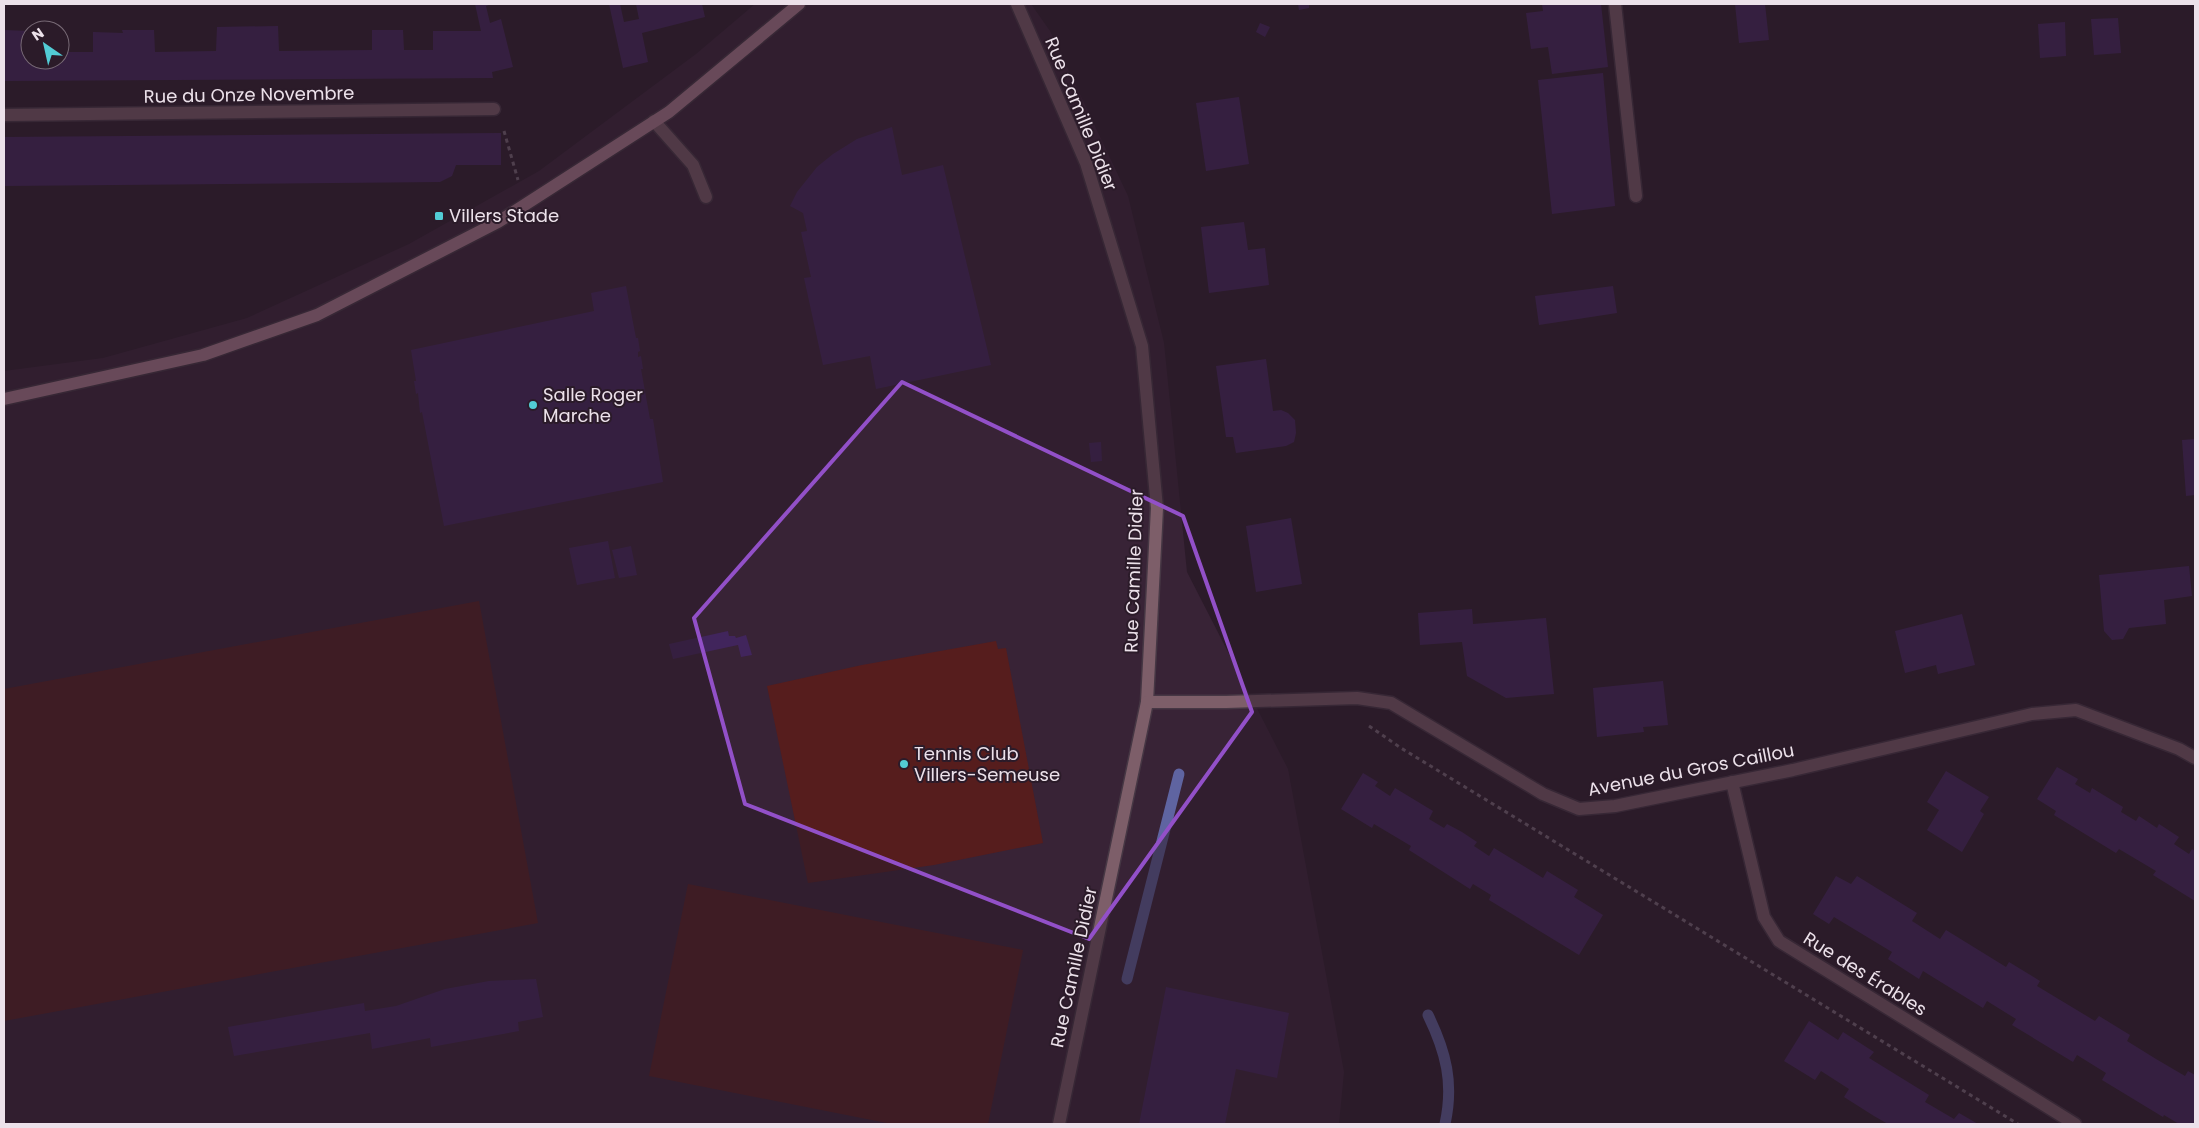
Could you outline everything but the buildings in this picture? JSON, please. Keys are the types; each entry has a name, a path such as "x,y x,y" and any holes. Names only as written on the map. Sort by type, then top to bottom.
{"main road":[{"path":"4,399 203,355 317,315 498,222 669,112 799,4"}],"street":[{"name":"Rue Camille Didier","path":"1017,4 1086,163 1142,346 1157,508 1147,702 1059,1124"},
{"path":"1615,4 1636,196"},
{"name":"Rue du Onze Novembre","path":"4,115 494,110"},
{"path":"654,121 693,164 706,197"},
{"name":"Avenue du Gros Caillou","path":"1147,702 1226,702 1357,698 1391,703 1543,794 1579,809 1615,806 1732,782 2032,714 2076,710 2179,749 2195,758"},
{"name":"Rue des Érables","path":"1732,782 1764,917 1779,941 2075,1124"}],"path":[{"path":"494,110 504,129 525,204"},
{"path":"1368,726 1401,748 2018,1124"}],"highlighted area":[{"path":"902,382 1183,516 1252,712 1089,939 745,804 694,618"}],"shaded area":[{"path":"755,4 1031,4 1050,31 1128,196 1164,343 1187,572 1288,769 1344,1072 1339,1124 4,1124 4,371 103,358 247,318 409,244 539,171 696,54"},
{"path":"479,601 538,923 4,1021 4,689"},
{"name":"Tennis Club Villers-Semeuse","path":"996,641 998,649 1006,648 1043,843 934,865 808,883 767,686 862,665"},
{"path":"688,884 1023,950 988,1124 892,1124 649,1076"}],"waterway":[{"path":"1127,979 1179,774"},
{"path":"1428,1015 1440,1042 1447,1068 1449,1095 1445,1124"}],"place":[{"name":"Villers Stade","path":"439,216"},
{"name":"Salle Roger Marche","path":"533,405"},
{"name":"Tennis Club Villers-Semeuse","path":"904,764"}]}
